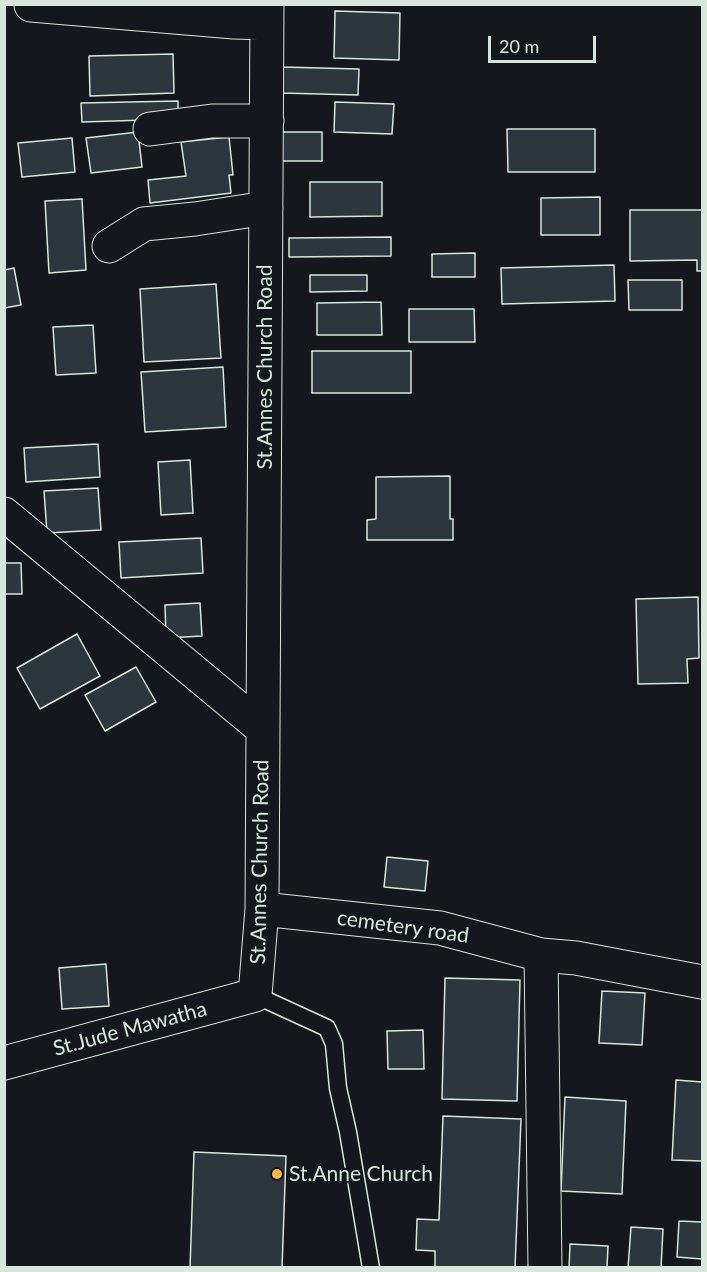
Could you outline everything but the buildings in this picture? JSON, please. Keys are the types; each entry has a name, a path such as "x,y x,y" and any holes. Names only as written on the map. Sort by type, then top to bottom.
{"street":[{"path":"30,5 234,22 267,14"},
{"name":"St.Annes Church Road","path":"255,995 262,909 267,14"},
{"path":"150,129 212,121 267,121"},
{"path":"109,246 144,224 266,208"},
{"name":"St.Annes Church Road","path":"4,514 263,729"},
{"name":"cemetery road","path":"262,909 440,928 541,955 576,958 702,982"},
{"path":"541,955 545,1268"},
{"name":"St.Jude Mawatha","path":"4,1064 255,995"}],"lane":[{"path":"255,995 327,1028 334,1044 338,1088 348,1132 371,1268"}],"place":[{"name":"St.Anne Church","path":"277,1174"}]}
